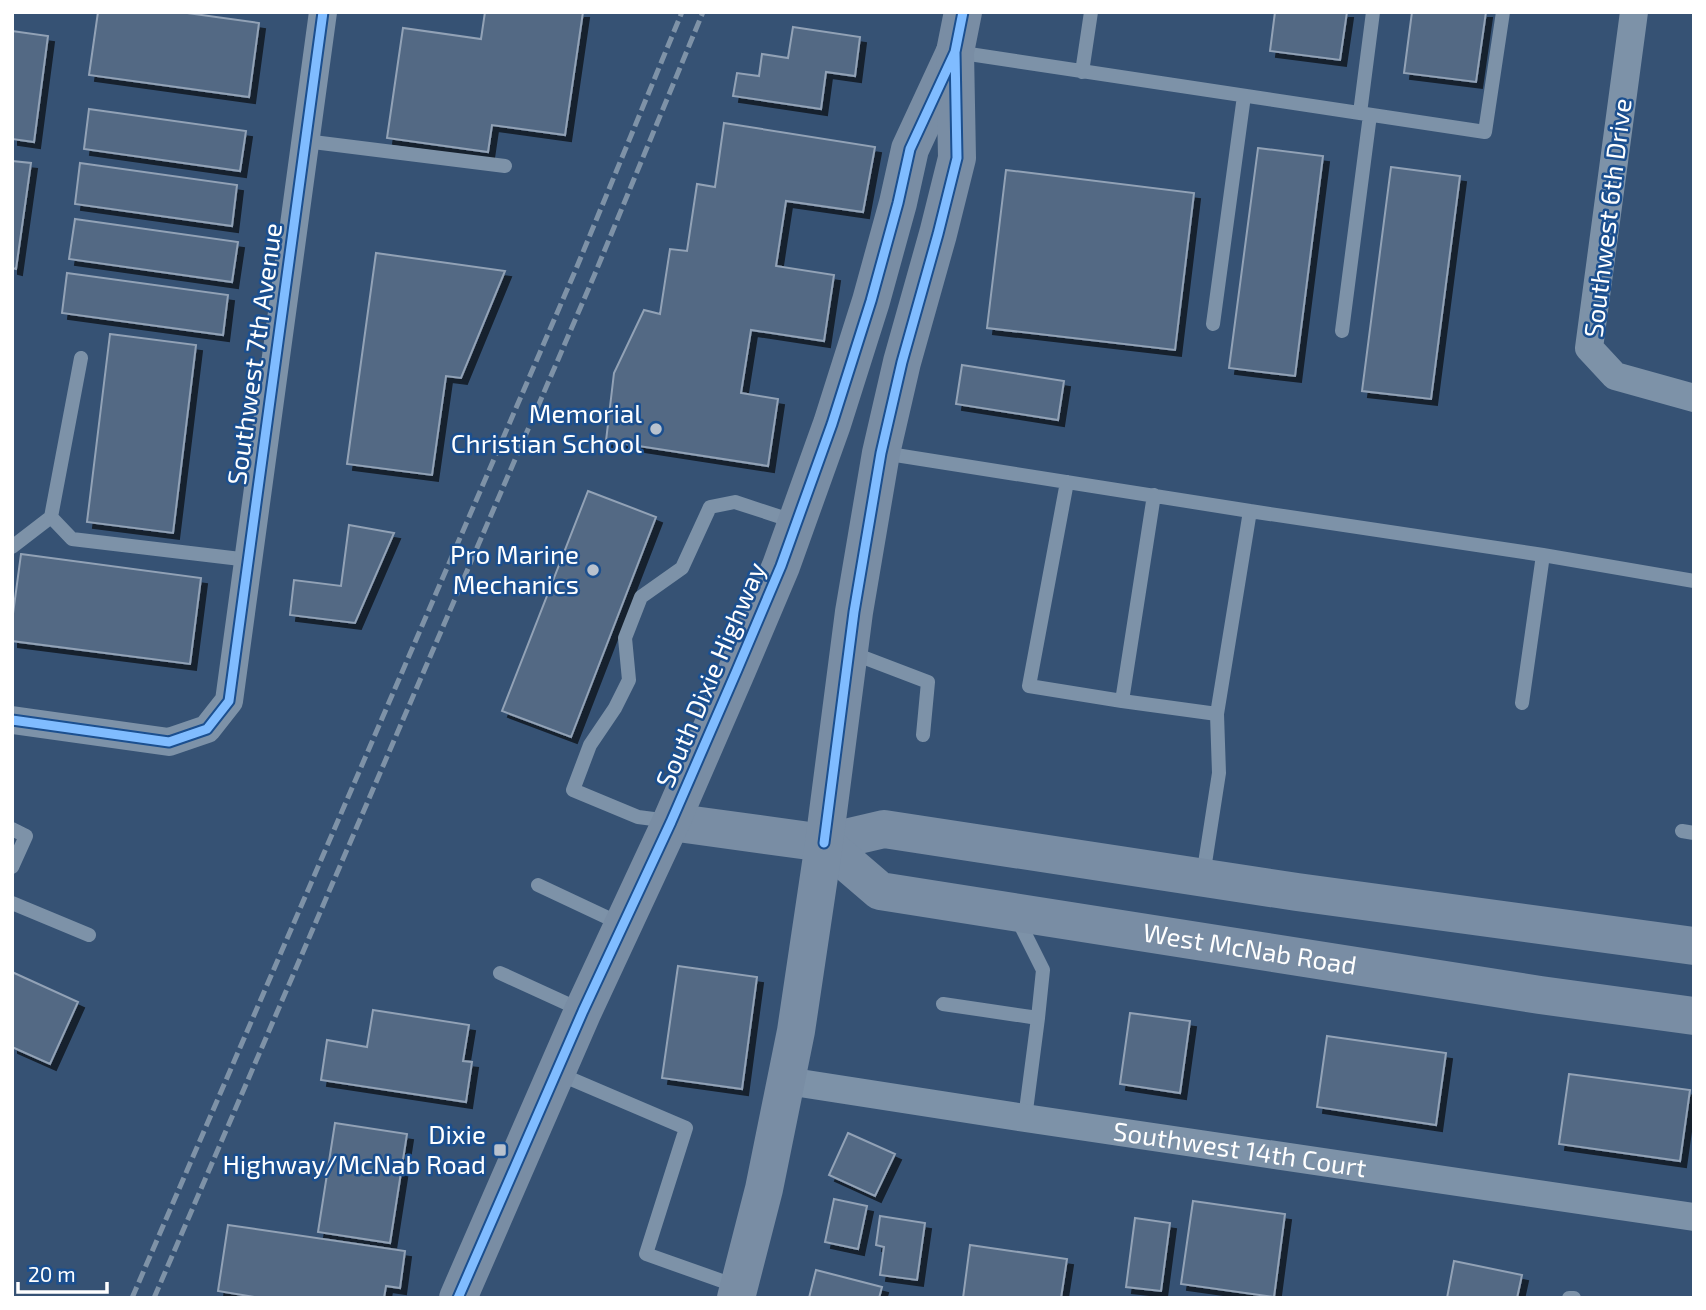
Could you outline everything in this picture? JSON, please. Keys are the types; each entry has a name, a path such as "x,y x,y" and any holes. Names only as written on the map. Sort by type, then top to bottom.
{"main road":[{"name":"South Dixie Highway","path":"737,1293 764,1188 787,1081 824,843 848,652 881,453 902,362 957,158 955,52 963,12"},
{"name":"South Dixie Highway","path":"458,1298 555,1072 671,822 753,633 797,523 832,424 870,301 898,203 910,149 955,52"},
{"path":"671,822 824,843 884,829 1350,900 1694,946"},
{"name":"West McNab Road","path":"824,843 880,891 1540,995 1694,1016"}],"street":[{"name":"Southwest 6th Drive","path":"1634,12 1589,348 1615,376 1694,398"},
{"name":"Southwest 7th Avenue","path":"12,720 169,741 207,729 229,701 320,13"},
{"name":"Southwest 14th Court","path":"787,1081 1694,1217"}],"lane":[{"path":"1082,72 1091,12"},
{"path":"1342,331 1373,12"},
{"path":"955,52 1485,132 1503,12"},
{"path":"1213,324 1244,96"},
{"path":"305,141 505,166"},
{"path":"12,547 51,517 81,358"},
{"path":"881,453 1250,512 1543,555 1694,581"},
{"path":"1067,481 1029,687 1217,714"},
{"path":"1122,701 1154,495"},
{"path":"671,822 638,817 573,789 590,745 615,708 629,680 625,638 641,597 682,568 710,507 735,502 797,523"},
{"path":"1203,878 1219,773 1217,714 1250,512"},
{"path":"51,517 72,540 248,560"},
{"path":"1522,703 1543,555"},
{"path":"848,652 928,682 923,736"},
{"path":"12,830 26,836 12,867"},
{"path":"538,886 623,925"},
{"path":"12,904 89,935"},
{"path":"1013,912 1043,970 1025,1118"},
{"path":"500,973 583,1011"},
{"path":"943,1004 1038,1018"},
{"path":"555,1072 686,1128 646,1254 737,1293"}],"building":[{"path":"98,12 180,12 259,23 249,97 89,75"},
{"path":"485,12 583,12 565,135 492,125 488,152 387,138 403,28 481,39"},
{"path":"1275,12 1347,12 1340,60 1270,51"},
{"path":"1412,12 1486,12 1476,82 1404,73"},
{"path":"793,27 860,37 855,76 826,72 821,109 733,96 737,73 759,76 762,54 788,58"},
{"path":"12,31 48,36 34,142 12,139"},
{"path":"89,109 246,131 240,171 84,149"},
{"path":"724,123 875,147 863,212 786,201 776,266 834,275 824,341 751,330 741,393 778,399 768,466 606,441 614,373 644,310 660,314 670,249 687,251 697,184 715,187"},
{"path":"1258,148 1323,156 1295,376 1229,368"},
{"path":"12,161 31,163 16,269 12,268"},
{"path":"80,163 237,185 232,226 75,204"},
{"path":"1391,167 1460,176 1431,399 1362,391"},
{"path":"1006,170 1194,193 1175,350 987,328"},
{"path":"75,219 238,242 232,282 69,259"},
{"path":"376,253 505,271 461,378 446,376 432,475 347,464"},
{"path":"67,273 228,295 223,335 62,313"},
{"path":"110,334 196,345 173,533 87,522"},
{"path":"962,365 1064,381 1058,420 956,404"},
{"path":"588,491 656,517 571,737 502,711"},
{"path":"349,525 394,533 355,623 290,615 294,580 341,586"},
{"path":"21,554 201,578 190,664 12,641"},
{"path":"678,966 757,977 742,1089 662,1078"},
{"path":"12,972 78,1002 50,1064 12,1047"},
{"path":"373,1010 469,1025 463,1061 472,1062 466,1102 321,1080 327,1040 367,1047"},
{"path":"1130,1013 1190,1021 1180,1093 1120,1084"},
{"path":"1327,1036 1446,1053 1436,1125 1317,1107"},
{"path":"1569,1074 1690,1090 1680,1161 1559,1144"},
{"path":"335,1123 407,1134 390,1243 318,1232"},
{"path":"848,1133 895,1154 875,1196 829,1175"},
{"path":"834,1199 867,1206 858,1249 825,1242"},
{"path":"1193,1201 1285,1214 1274,1297 1181,1284"},
{"path":"880,1216 925,1223 917,1280 880,1275 884,1247 876,1245"},
{"path":"1135,1218 1170,1223 1161,1291 1126,1287"},
{"path":"228,1225 405,1251 400,1288 386,1286 384,1298 261,1298 218,1291"},
{"path":"970,1245 1067,1259 1061,1298 963,1298"},
{"path":"1454,1261 1522,1275 1517,1298 1447,1298"},
{"path":"816,1270 882,1287 879,1298 809,1298"}],"railway":[{"path":"132,1298 576,269 682,12"},
{"path":"154,1298 594,276 703,12"}],"cycle path":[{"path":"12,720 169,742 207,729 229,701 323,12"},
{"path":"824,843 854,612 881,453 902,362 957,158 955,52 963,12"},
{"path":"458,1298 583,1011 671,822 781,566 832,424 871,301 910,149 955,52"}],"place":[{"name":"Memorial Christian School","path":"656,429"},
{"name":"Pro Marine Mechanics","path":"593,570"},
{"name":"Dixie Highway/McNab Road","path":"500,1150"}]}
